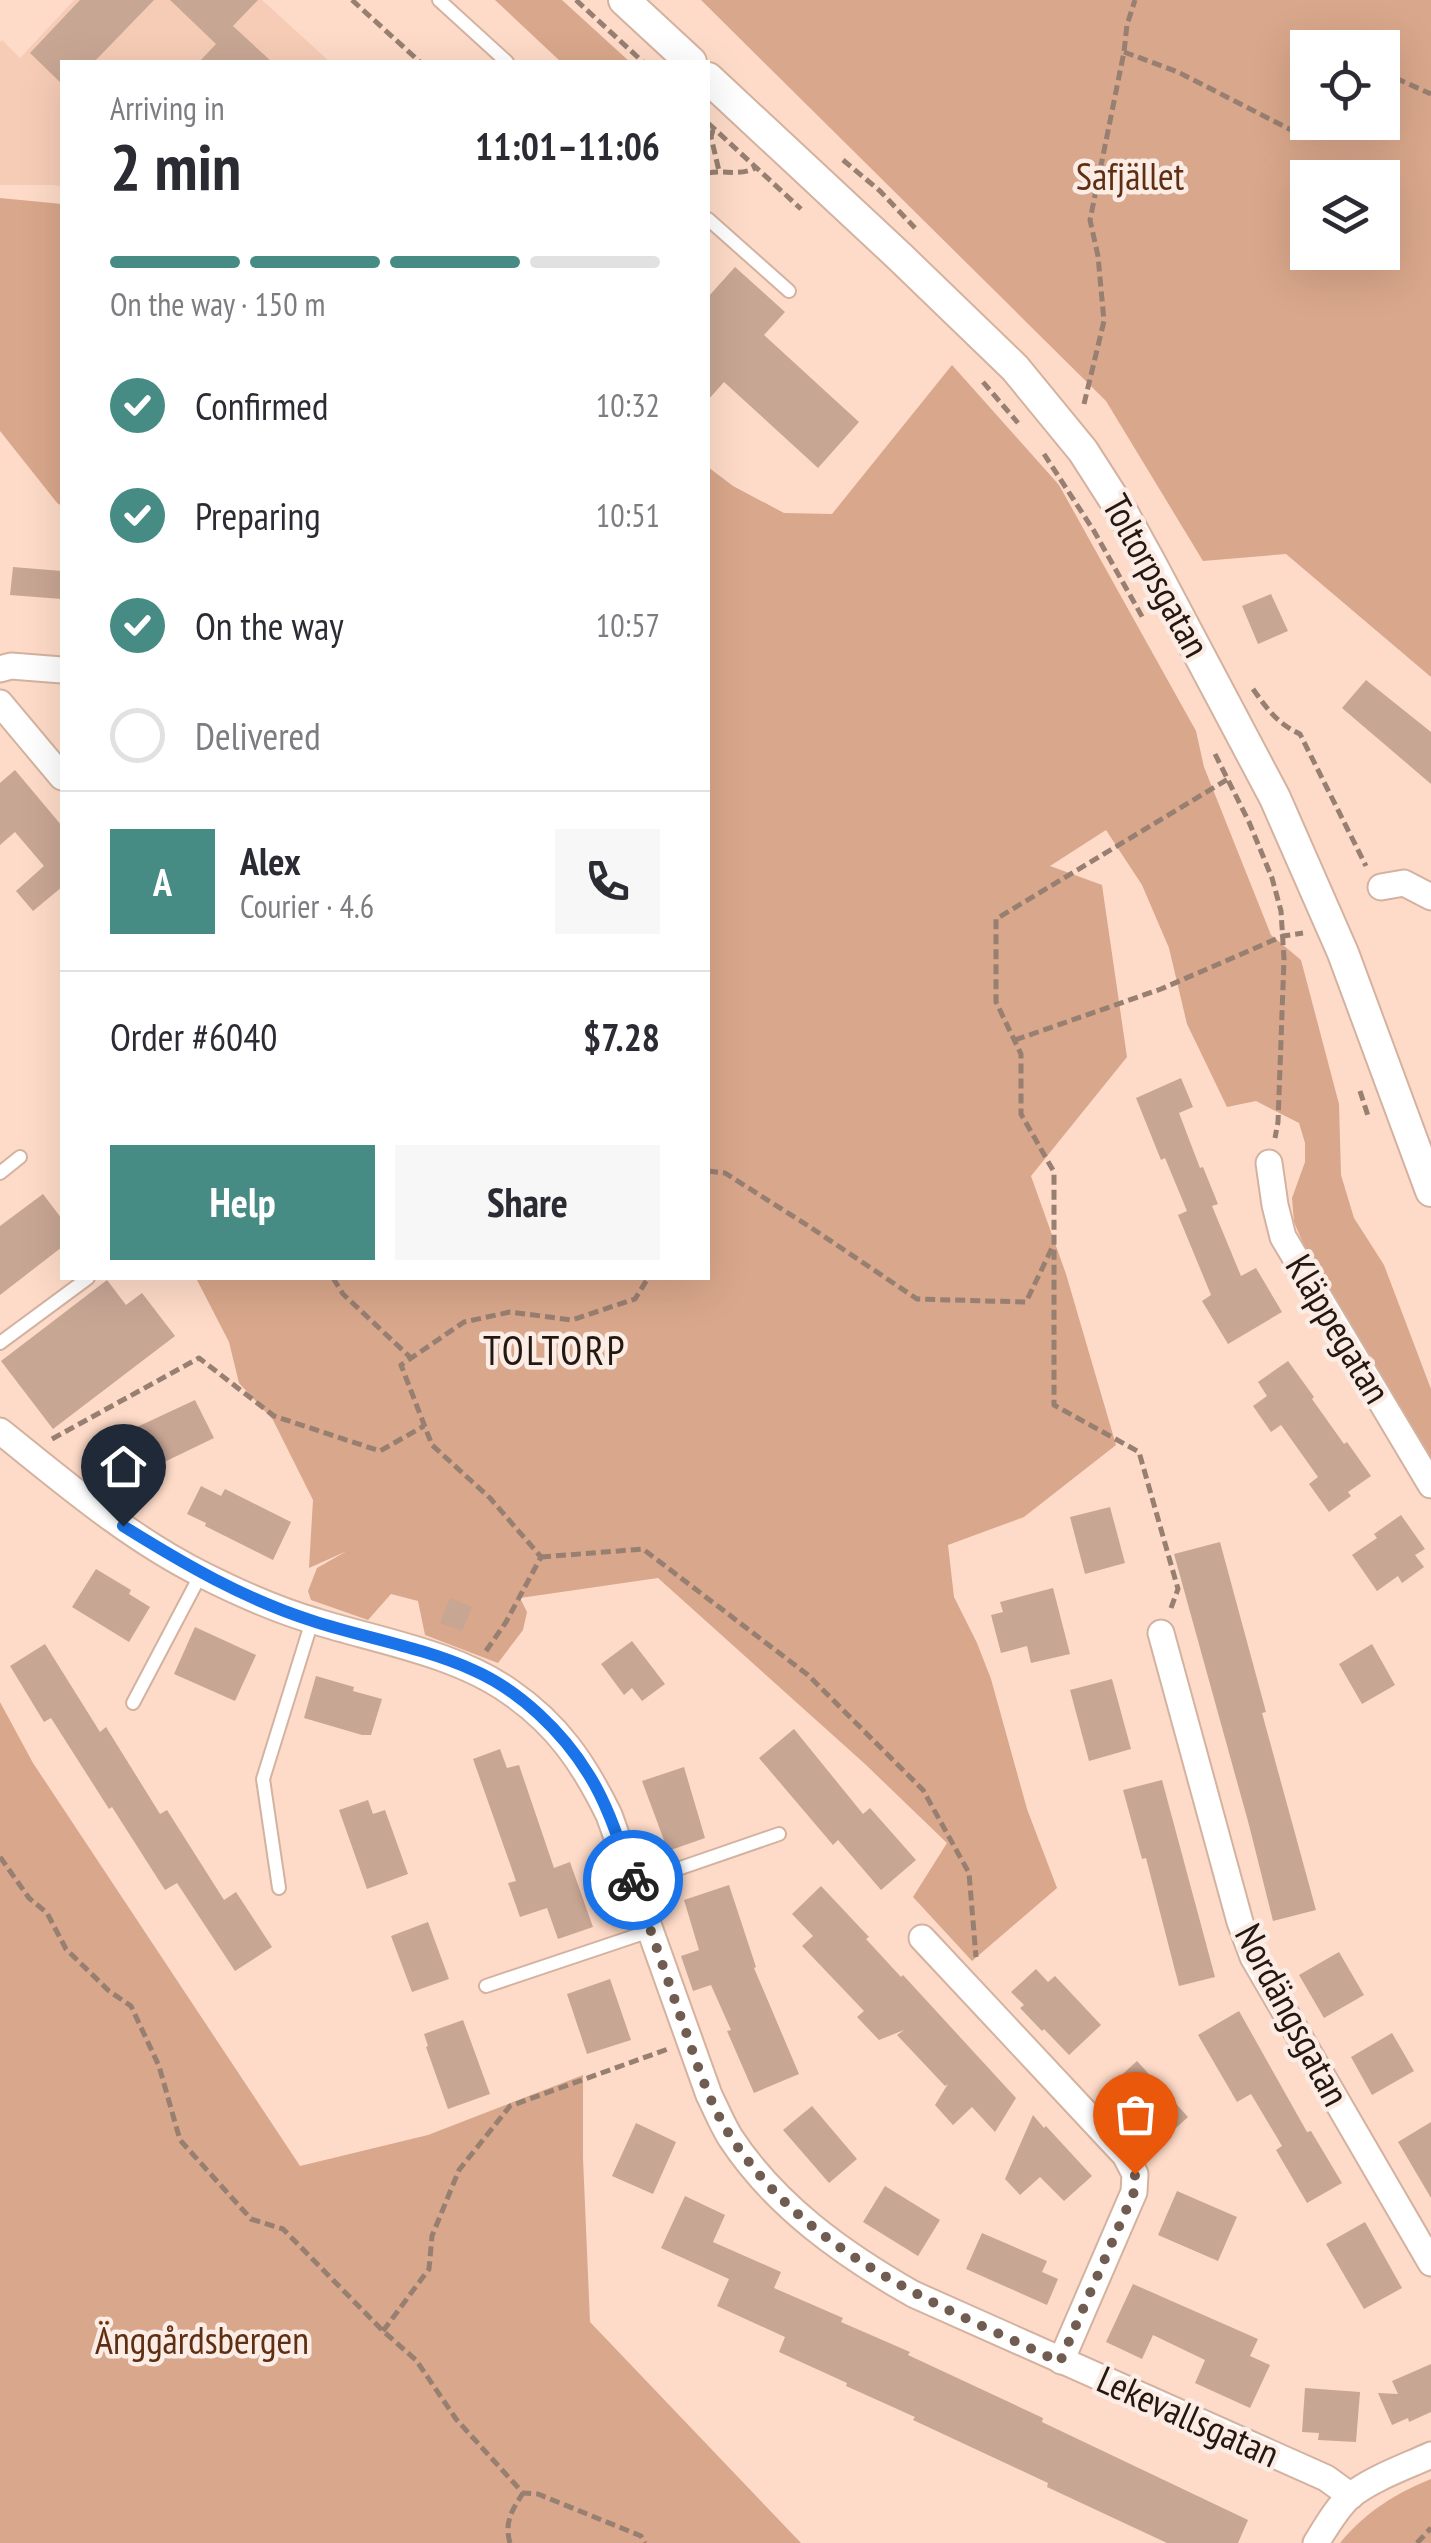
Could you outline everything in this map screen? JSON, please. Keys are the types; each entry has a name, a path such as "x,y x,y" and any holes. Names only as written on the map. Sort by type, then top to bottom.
{"street":[{"path":"624,0 689,60"},
{"name":"Toltorpsgatan","path":"710,80 1015,368 1083,451 1150,562 1276,798 1343,953 1431,1191"},
{"path":"0,668 60,670"},
{"path":"0,703 60,775"},
{"path":"1381,887 1404,883 1431,897"},
{"name":"Kläppegatan","path":"1269,1163 1283,1237 1431,1486"},
{"name":"Lekevallsgatan","path":"0,1432 123,1526 201,1574 312,1621 473,1670 509,1690 538,1714 568,1745 609,1815 689,2042 729,2135 757,2173 790,2207 857,2260 913,2294 1326,2478 1350,2496"},
{"name":"Nordängsgatan","path":"1161,1634 1253,1957 1431,2263"},
{"path":"922,1938 1125,2154 1135,2174 1134,2192 1060,2362"},
{"path":"1316,2543 1350,2496 1431,2455"}],"lane":[{"path":"440,0 505,60"},
{"path":"710,221 789,291"},
{"path":"0,1173 20,1157"},
{"path":"0,1343 85,1280"},
{"path":"133,1703 201,1574"},
{"path":"279,1888 264,1780 312,1621"},
{"path":"634,1884 779,1834"},
{"path":"486,1986 650,1931"}],"path":[{"path":"352,0 418,60"},
{"path":"576,0 641,60"},
{"path":"1084,404 1104,322 1098,256 1090,220 1135,0"},
{"path":"1124,52 1178,72 1290,129"},
{"path":"1400,80 1431,94"},
{"path":"710,125 814,220"},
{"path":"714,129 711,137 720,170"},
{"path":"710,172 744,174 755,168"},
{"path":"980,378 1026,432"},
{"path":"1036,444 1094,531 1148,627"},
{"path":"1210,744 1272,878 1281,911 1284,960 1278,1122 1269,1163"},
{"path":"1161,1634 1178,1589 1140,1452 1054,1406 1054,1172 1021,1114 1021,1054 996,1002 996,919 1228,779"},
{"path":"1015,1040 1161,989 1282,936"},
{"path":"710,1171 725,1173 917,1299 1026,1302 1054,1242"},
{"path":"334,1280 343,1294 411,1358"},
{"path":"540,1557 490,1498 432,1445 401,1365 464,1322 510,1312 572,1320 635,1299 647,1280"},
{"path":"27,1453 200,1358 274,1416 380,1452 424,1426"},
{"path":"540,1557 643,1549 808,1674 923,1790 969,1873 979,1998"},
{"path":"473,1670 506,1622 540,1557"},
{"path":"0,1857 29,1898 47,1913 66,1949 110,1991 132,2006 160,2066 180,2140 250,2219 283,2229 416,2360 456,2419 523,2493 538,2494 641,2536 645,2543"},
{"path":"383,2331 429,2270 432,2236 459,2170 510,2106 689,2042"},
{"path":"510,2543 508,2515 523,2493"},
{"path":"1417,2543 1431,2528"}],"shaded area":[{"path":"74,0 262,0 328,60 60,60 60,187 0,185 0,42 20,58"}],"green space":[{"path":"495,0 562,0 628,60 559,60"},
{"name":"Safjället","path":"701,0 1431,0 1431,677 1286,554 1203,561 1106,401"},
{"path":"0,198 60,204 60,504 0,431"},
{"path":"952,365 1059,485 1196,731 1204,767 1271,935 1301,960 1339,1104 1341,1175 1354,1218 1384,1265 1431,1389 1431,1462 1306,1250 1294,1222 1292,1198 1305,1162 1299,1123 1256,1101 1227,1107 1187,1024 1169,948 1142,885 1106,830 1050,866 1102,885 1127,1057 1031,1176 1066,1274 1116,1445 1024,1517 948,1545 954,1597 991,1679 1027,1809 1057,1888 972,1961 913,1897 947,1843 658,1578 520,1598 527,1612 523,1630 498,1663 425,1635 418,1601 391,1594 368,1620 311,1600 308,1591 317,1568 347,1551 309,1568 313,1500 273,1420 239,1383 229,1342 197,1280 710,1280 710,469 733,486 784,513 832,514"},
{"name":"Änggårdsbergen","path":"0,1702 33,1763 300,2166 428,2135 583,2075 590,2322 801,2543 0,2543"},
{"path":"1431,2479 1431,2543 1340,2543 1381,2505"}],"building":[{"path":"80,0 154,0 96,60 60,60 60,82 30,53"},
{"path":"170,0 258,0 233,26 270,60 201,60 216,44"},
{"path":"735,267 785,312 764,335 859,422 818,468 724,382 710,398 710,295"},
{"path":"13,567 60,571 60,599 10,595"},
{"path":"1271,594 1288,631 1258,644 1242,606"},
{"path":"1366,680 1431,732 1431,784 1342,708"},
{"path":"15,770 60,824 60,889 33,911 16,891 44,866 15,832 0,845 0,783"},
{"path":"1181,1078 1193,1107 1179,1113 1218,1204 1212,1206 1241,1276 1256,1268 1282,1312 1228,1344 1202,1301 1211,1295 1178,1215 1187,1211 1136,1098"},
{"path":"43,1194 60,1216 60,1249 0,1295 0,1226"},
{"path":"107,1280 126,1305 142,1293 175,1336 53,1429 1,1361"},
{"path":"1288,1361 1344,1444 1347,1442 1371,1476 1329,1512 1309,1484 1318,1477 1281,1425 1271,1432 1253,1406 1267,1396 1258,1382"},
{"path":"195,1400 214,1438 156,1466 137,1427"},
{"path":"201,1486 221,1496 225,1489 291,1522 273,1560 187,1514"},
{"path":"1110,1507 1125,1563 1085,1574 1070,1517"},
{"path":"1401,1515 1425,1549 1415,1555 1424,1567 1402,1583 1398,1576 1377,1591 1352,1555"},
{"path":"1220,1542 1316,1910 1273,1921 1174,1554"},
{"path":"96,1569 150,1607 129,1642 72,1607"},
{"path":"1053,1588 1070,1654 1031,1663 1027,1646 1001,1653 991,1615 1003,1612 1000,1602"},
{"path":"450,1598 472,1607 462,1631 440,1623"},
{"path":"195,1627 256,1655 235,1701 174,1674"},
{"path":"632,1641 665,1684 642,1701 632,1688 624,1695 601,1664"},
{"path":"45,1644 100,1732 106,1727 160,1814 167,1810 224,1900 236,1892 272,1947 235,1971 177,1883 165,1890 51,1718 44,1722 10,1666"},
{"path":"1372,1644 1395,1685 1362,1704 1339,1664"},
{"path":"316,1676 382,1699 371,1735 304,1718"},
{"path":"1112,1679 1131,1749 1089,1761 1070,1690"},
{"path":"794,1729 863,1814 870,1808 916,1860 881,1890 838,1840 833,1845 759,1758"},
{"path":"500,1749 507,1768 519,1765 554,1868 570,1862 593,1927 558,1939 547,1908 520,1917 508,1883 516,1881 473,1759"},
{"path":"684,1767 705,1838 668,1851 642,1781"},
{"path":"1162,1780 1215,1977 1179,1986 1146,1858 1142,1859 1123,1790"},
{"path":"368,1800 373,1814 385,1810 408,1874 367,1889 339,1810"},
{"path":"729,1885 754,1968 799,2074 754,2093 711,1985 693,1991 681,1956 699,1950 684,1900"},
{"path":"821,1886 1016,2098 995,2132 972,2107 953,2125 935,2105 948,2084 945,2086 897,2035 904,2030 879,2040 857,2017 864,2011 802,1946 813,1936 792,1914"},
{"path":"428,1922 449,1979 412,1992 391,1936"},
{"path":"1339,1952 1364,1995 1324,2018 1299,1975"},
{"path":"1036,1969 1048,1982 1055,1976 1101,2025 1069,2055 1020,2008 1024,2005 1011,1992"},
{"path":"610,1979 631,2040 587,2054 567,1994"},
{"path":"1239,2011 1307,2132 1311,2131 1342,2183 1307,2203 1276,2150 1282,2146 1251,2094 1237,2102 1198,2035"},
{"path":"463,2020 490,2094 448,2109 424,2034"},
{"path":"1392,2033 1414,2071 1372,2095 1351,2057"},
{"path":"1137,2061 1188,2117 1153,2149 1102,2093"},
{"path":"812,2106 857,2159 829,2183 783,2130"},
{"path":"1033,2115 1092,2176 1064,2201 1040,2177 1020,2195 1005,2179"},
{"path":"1431,2122 1431,2198 1398,2142"},
{"path":"636,2123 676,2142 653,2194 612,2176"},
{"path":"885,2186 940,2220 918,2256 863,2222"},
{"path":"1177,2191 1237,2217 1218,2261 1158,2235"},
{"path":"685,2196 725,2215 713,2242 781,2272 774,2288 843,2318 841,2322 910,2352 908,2355 1043,2418 1042,2422 1248,2520 1238,2543 1167,2543 779,2352 785,2337 717,2306 729,2279 661,2248"},
{"path":"1365,2222 1402,2288 1364,2309 1326,2244"},
{"path":"982,2233 1047,2261 1042,2272 1058,2279 1047,2305 966,2269"},
{"path":"1133,2284 1258,2339 1250,2356 1270,2365 1250,2408 1195,2383 1205,2360 1153,2335 1142,2359 1106,2342"},
{"path":"1431,2364 1431,2412 1392,2425 1378,2393 1398,2394 1392,2381"},
{"path":"1305,2388 1360,2392 1356,2442 1318,2440 1319,2433 1302,2432"}],"way so far":[{"path":"633,1880 689,2042 729,2135 757,2173 790,2207 870,2270 1060,2362 1134,2192 1135,2174"}],"district":[{"name":"TOLTORP","path":"555,1351"}],"route":[{"path":"123,1526 201,1574 256,1600 473,1670 509,1690 568,1745 589,1775 633,1880"}]}
